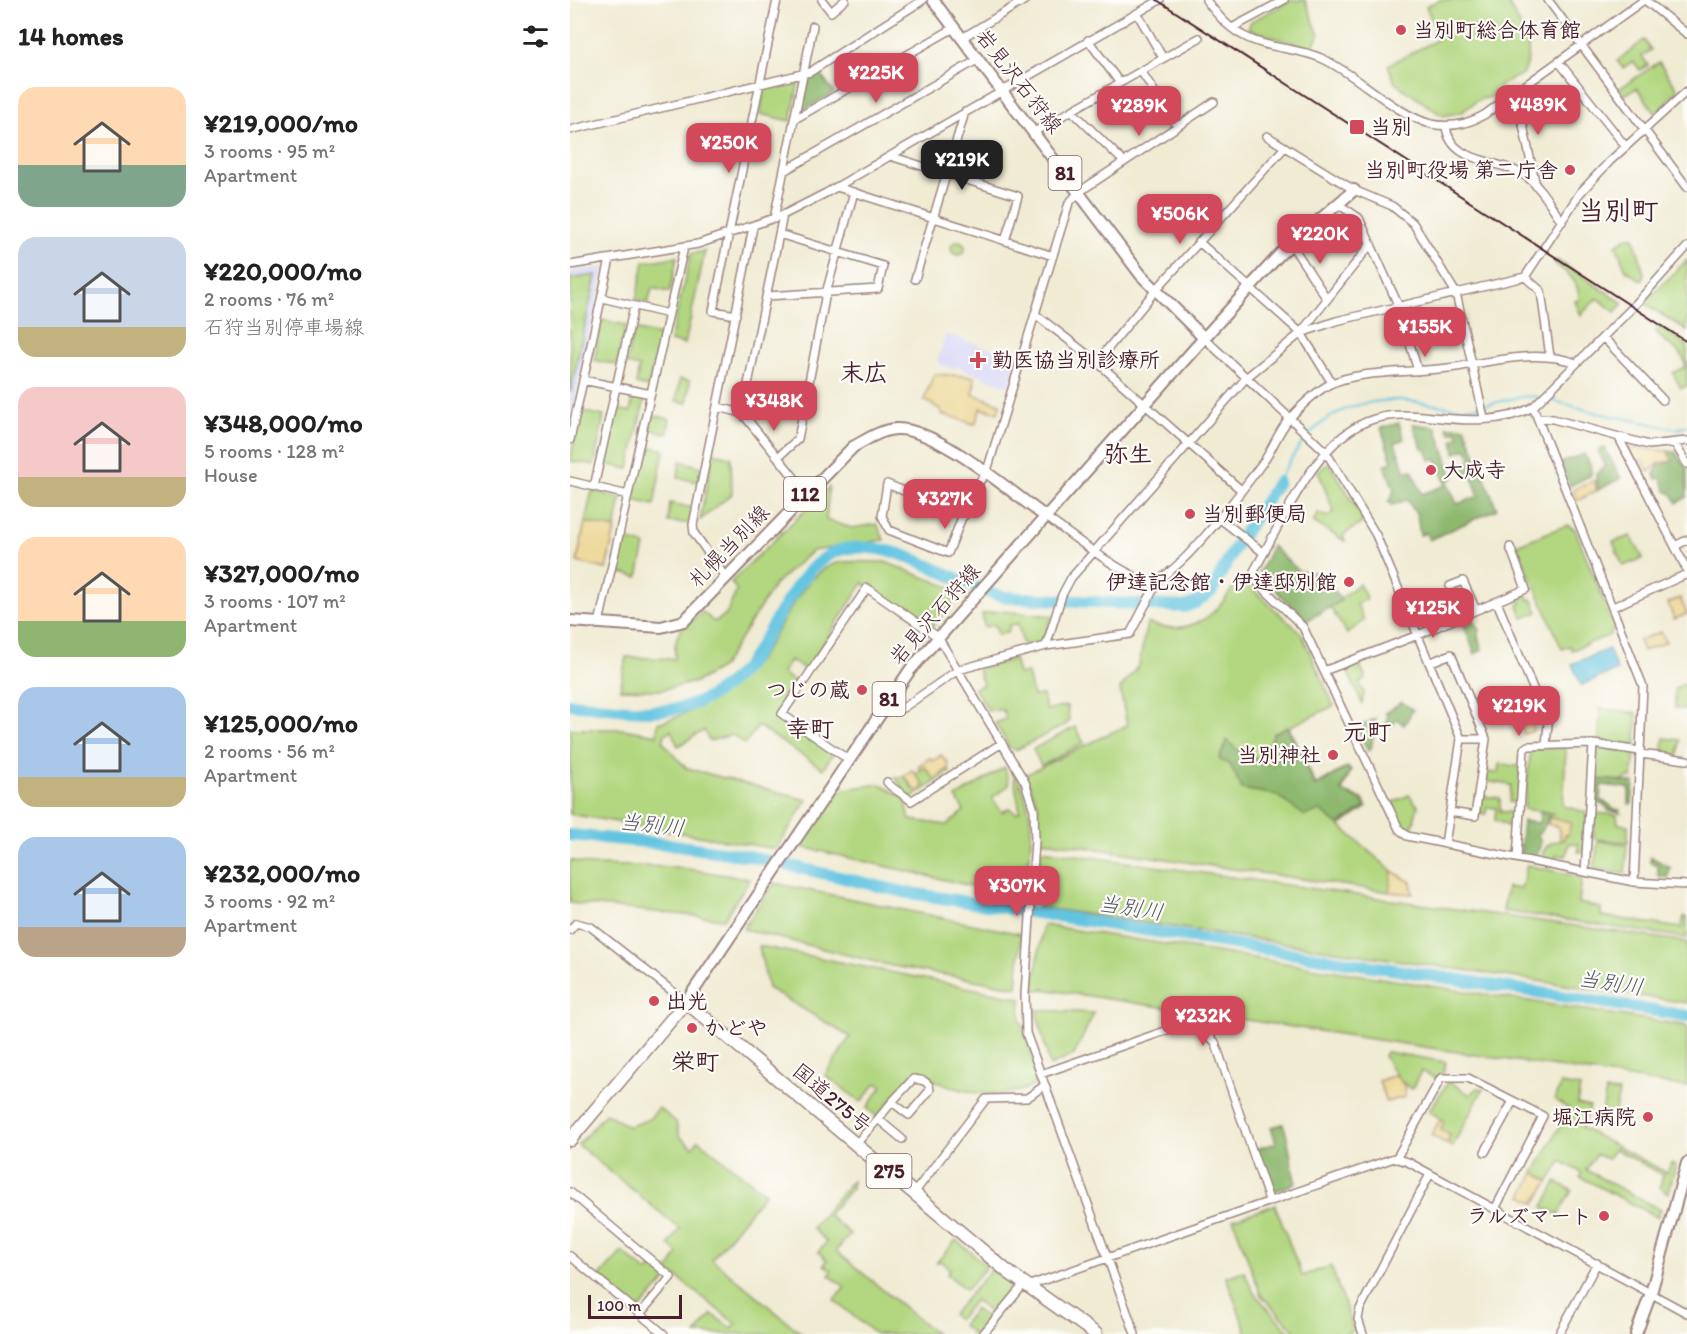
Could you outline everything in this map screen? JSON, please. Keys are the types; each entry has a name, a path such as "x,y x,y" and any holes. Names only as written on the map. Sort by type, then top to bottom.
{"highway":[{"path":"570,1140 686,1002"},
{"name":"国道275号","path":"686,1002 1025,1285 1096,1334"}],"main road":[{"name":"岩見沢石狩線","path":"686,1002 888,701 938,637 1204,338 1155,291 933,0"},
{"path":"1204,338 1291,244 1354,190"},
{"name":"札幌当別線","path":"570,621 661,627 684,621 806,492 853,447 877,434 896,429 913,431 935,439 1046,517"},
{"path":"1636,1334 1651,1293 1687,1163"}],"street":[{"path":"736,315 713,311 777,0"},
{"path":"822,0 831,12 845,0"},
{"path":"570,130 805,74 923,0"},
{"path":"962,38 1025,0"},
{"path":"570,265 684,247 729,235 783,215 837,187 1160,0"},
{"path":"1206,0 1232,28 1257,42 1322,59 1419,119 1446,126 1477,119 1645,0 1687,33"},
{"path":"1232,28 1284,0"},
{"path":"1548,0 1687,187"},
{"path":"1137,13 1163,58"},
{"path":"774,219 813,26"},
{"path":"795,119 954,28"},
{"path":"1034,132 1199,38"},
{"path":"1088,40 1120,83"},
{"path":"839,54 855,85"},
{"path":"784,171 979,59"},
{"path":"1559,62 1626,147"},
{"path":"1141,71 1177,126"},
{"path":"1301,333 1336,321 1525,277 1580,193 1687,91"},
{"path":"1516,92 1536,186"},
{"path":"964,516 887,484 882,516 889,530 948,553 980,480 986,474 1069,203 1079,192 1214,102"},
{"path":"1072,111 1124,162"},
{"path":"915,279 965,112"},
{"path":"1446,126 1449,140 1458,151 1516,170 1536,186 1562,222"},
{"path":"1267,136 1354,190 1392,206 1407,216 1456,293 1484,418"},
{"path":"1096,362 1155,291 1285,147"},
{"path":"890,156 1018,196 1005,241"},
{"path":"837,187 1053,256"},
{"path":"778,458 798,439 826,293 854,192"},
{"path":"1338,204 1359,218 1399,308 1418,371"},
{"path":"742,413 783,215"},
{"path":"726,578 694,533 693,525 753,227"},
{"path":"766,296 878,289 882,266 779,234"},
{"path":"1200,243 1301,333 1332,383"},
{"path":"1291,244 1327,299"},
{"path":"1046,646 1062,595 1093,550 1247,377 1301,333 1371,244"},
{"path":"599,623 684,247"},
{"path":"1687,247 1555,387 1535,405 1511,415 1484,418 1400,415 1382,417 1356,426 1326,452 1312,470 1254,571 1257,582 1303,627 1399,829 1407,836 1634,882 1687,885"},
{"path":"570,440 610,259"},
{"path":"1525,277 1541,291 1550,357"},
{"path":"602,298 669,314"},
{"path":"594,487 634,306"},
{"path":"1035,314 1146,404 1241,490"},
{"path":"1603,337 1663,400"},
{"path":"1204,338 1326,452 1376,536 1461,739 1445,844"},
{"path":"1046,517 1093,550 1143,579 1159,579 1175,569 1219,518 1267,455 1278,433 1291,417 1332,383 1375,375 1510,358 1550,357 1576,363"},
{"path":"583,380 651,394"},
{"path":"1535,405 1643,686 1634,882"},
{"path":"718,407 742,413 806,492"},
{"path":"1539,418 1553,419 1649,446 1687,441"},
{"path":"1619,438 1687,570"},
{"path":"1675,444 1687,464"},
{"path":"570,481 628,495"},
{"path":"1219,518 1264,553"},
{"path":"1675,546 1687,540"},
{"path":"1324,671 1418,635 1526,589 1510,548"},
{"path":"1613,607 1687,574"},
{"path":"888,701 903,708 958,670 1046,646 1130,633 1159,579"},
{"path":"1450,586 1463,580 1476,610"},
{"path":"849,760 782,714 867,588 938,637 1025,782 1034,810 1035,841 1024,994 1026,1033 1135,1334"},
{"path":"1497,602 1548,724 1546,744"},
{"path":"1429,663 1451,654 1486,739 1475,816 1450,812"},
{"path":"1461,739 1486,739"},
{"path":"887,782 893,790 903,793 911,801 1002,744"},
{"path":"1585,872 1593,744"},
{"path":"1517,858 1524,749 1528,746 1593,744 1687,760"},
{"path":"570,930 576,923 591,927 678,998 686,1002"},
{"path":"1041,1074 1168,1030 1188,1028 1206,1032 1215,1042 1269,1200"},
{"path":"1396,1159 1441,1078 1468,1078 1543,1116 1495,1209"},
{"path":"856,1144 892,1102 913,1079 926,1082 930,1086 930,1090 909,1115 892,1102"},
{"path":"914,1192 986,1099 1027,1098 1045,1085"},
{"path":"1485,1152 1513,1101"},
{"path":"878,1119 902,1139"},
{"path":"983,1334 1025,1285 1380,1162 1396,1159 1408,1162 1687,1313"},
{"path":"1363,1334 1359,1312 1430,1174"},
{"path":"570,1192 671,1277 640,1314"},
{"path":"570,1256 664,1334"},
{"path":"1559,1334 1597,1263"}],"shaded area":[{"path":"604,267 570,420 570,272"},
{"name":"勤医協当別診療所","path":"946,334 1019,358 1009,387 956,366 954,369 937,362"}],"green space":[{"path":"1293,0 1305,0 1319,35 1311,49 1248,29 1251,21"},
{"path":"1440,0 1507,0 1528,45 1527,64 1522,74 1502,84 1490,97 1478,100 1462,112 1443,116 1395,83 1388,65 1439,39 1426,6"},
{"path":"1644,40 1651,50 1642,56 1648,65 1640,70 1633,61 1623,68 1617,61"},
{"path":"1659,62 1678,90 1656,114 1637,88 1624,95 1619,89"},
{"path":"818,71 834,93 801,111 808,77"},
{"path":"799,80 791,121 760,114 765,87"},
{"path":"1628,237 1634,237 1644,274 1642,281 1626,270 1616,245"},
{"path":"958,241 963,243 965,248 963,253 958,255 953,253 951,248 953,243"},
{"path":"705,251 685,344 670,341 691,254"},
{"path":"677,257 670,292 652,288 648,303 636,300 644,262"},
{"path":"1557,260 1623,303 1615,312 1597,298 1581,315 1575,301 1579,300 1579,293 1575,283 1555,264"},
{"path":"1687,260 1687,331 1644,303"},
{"path":"596,275 570,393 570,279"},
{"path":"602,320 626,325 617,365 594,360"},
{"path":"1660,327 1687,345 1687,386 1681,388 1673,373 1685,367 1684,360 1659,335 1656,330"},
{"path":"634,329 660,335 648,387 636,384 639,367 626,364"},
{"path":"680,379 690,381 687,403 676,401"},
{"path":"634,394 645,397 629,469 602,463 615,408 630,412"},
{"path":"581,411 604,416 594,465 570,461"},
{"path":"652,415 670,419 667,434 650,429"},
{"path":"1399,423 1404,439 1395,443 1405,471 1412,470 1422,494 1446,485 1436,458 1430,460 1426,449 1422,449 1413,424 1436,427 1453,478 1447,481 1457,504 1479,496 1470,472 1464,473 1460,466 1472,461 1467,449 1455,453 1453,440 1459,437 1457,431 1450,433 1447,427 1465,427 1497,509 1429,540 1426,533 1420,535 1417,515 1407,500 1392,505 1388,501 1394,489 1384,465 1392,462 1381,428"},
{"path":"645,445 664,450 654,505 633,500"},
{"path":"1605,448 1621,478 1598,490 1596,475 1605,465 1598,450"},
{"path":"1667,451 1675,452 1687,468 1687,497 1677,503 1672,494 1666,491 1661,478 1656,479 1654,475 1659,464 1673,461"},
{"path":"713,453 731,457 732,494 700,520"},
{"path":"1584,454 1591,466 1591,475 1570,486 1561,463"},
{"path":"680,461 702,467 699,482 678,478"},
{"path":"1329,463 1365,521 1343,535 1345,541 1313,522 1318,513 1327,517 1334,512 1318,471"},
{"path":"829,487 826,520 852,528 877,524 884,540 812,551 775,584 722,667 696,682 660,690 620,689 626,657 675,659 677,636 689,621 703,612 714,622 726,615 737,590 731,582"},
{"path":"592,491 621,498 615,529 585,522"},
{"path":"670,503 694,508 691,523 668,522"},
{"path":"1567,525 1575,529 1614,627 1610,635 1572,650 1570,646 1562,649 1517,545"},
{"path":"1631,536 1643,558 1623,566 1613,542"},
{"path":"624,540 645,545 638,577 617,572"},
{"path":"1272,546 1299,571 1319,573 1329,582 1341,601 1306,621 1259,573"},
{"path":"853,561 885,562 962,592 931,628 863,583 806,670 790,660 782,673 797,683 776,715 834,752 823,769 758,726 745,744 732,735 709,741 704,730 678,746 671,730 665,734 663,742 686,768 807,800 776,849 570,814 570,729 623,729 657,735 658,723 687,713 713,699 748,672 766,649 801,593 822,570 834,564"},
{"path":"1239,577 1301,633 1334,706 1289,727 1316,785 1347,767 1351,770 1342,791 1363,799 1367,807 1340,826 1392,871 1389,892 1038,840 1038,805 1025,775 1127,725 1120,689 1139,665 1147,623 1177,628 1202,620 1222,603"},
{"path":"1359,584 1367,599 1357,604 1364,620 1347,634 1330,607"},
{"path":"1527,594 1538,612 1523,618 1518,605 1521,603 1519,597"},
{"path":"1000,611 1052,616 1042,642 1023,645 1018,624 1009,625 1009,631 998,635 995,625 984,627 982,614"},
{"path":"1470,617 1480,630 1478,636 1482,650 1475,654 1462,620"},
{"path":"1014,659 1018,674 1028,673 1033,696 1043,695 1046,710 1067,706 1069,720 1067,724 1016,750 1010,748 995,723 1006,719 1003,710 988,710 974,688 983,685 978,669"},
{"path":"1358,662 1366,679 1359,683 1364,692 1362,703 1346,668"},
{"path":"1684,684 1687,691 1687,710 1675,708 1675,688"},
{"path":"1402,702 1413,710 1404,725 1397,719 1392,726 1385,724 1388,716 1385,713"},
{"path":"1600,708 1637,713 1636,746 1599,740"},
{"path":"1376,718 1371,749 1368,751 1357,728"},
{"path":"1075,727 1084,743 1041,766 1033,749"},
{"path":"1287,727 1315,786 1347,768 1350,770 1341,791 1362,801 1365,807 1338,825 1320,810 1305,816 1276,795 1242,789 1231,766 1219,759 1227,740 1236,749 1272,766 1278,758 1268,748 1274,733"},
{"path":"1664,738 1680,740 1678,756 1662,754"},
{"path":"1598,747 1635,753 1632,778 1626,778 1625,781 1596,779"},
{"path":"1566,748 1563,806 1586,812 1584,852 1578,852 1578,844 1569,843 1566,856 1556,855 1555,863 1541,861 1548,846 1563,840 1571,822 1549,818 1553,813 1524,809 1531,749"},
{"path":"1499,764 1522,767 1518,803 1509,802 1511,785 1485,781 1486,772 1498,773"},
{"path":"925,767 934,778 948,769 950,772 912,798 909,797 895,777 904,776 913,789 924,785 915,774"},
{"path":"1005,767 1009,785 992,798 1002,812 1009,808 1016,813 1020,811 1012,768 1027,802 1030,817 1030,846 1023,898 798,846 832,791 880,784 905,798 910,820 947,825 964,811 956,797"},
{"path":"1596,779 1634,783 1632,804 1629,804 1629,788 1601,785 1600,800 1609,804 1613,809 1620,810 1621,813 1609,811 1605,805 1594,803"},
{"path":"1409,795 1418,806 1411,832 1401,824 1392,803"},
{"path":"1482,796 1500,798 1500,811 1513,813 1514,829 1495,820 1496,808 1487,807 1486,814 1479,813"},
{"path":"1541,811 1549,813 1546,824 1538,835 1541,842 1536,860 1520,856 1523,821 1539,823"},
{"path":"1594,813 1617,815 1618,824 1628,825 1628,842 1594,839"},
{"path":"1598,841 1627,844 1625,874 1594,869"},
{"path":"1041,850 1687,942 1687,1003 1038,907"},
{"path":"1651,857 1671,868 1667,878 1658,876 1658,867 1650,861"},
{"path":"570,860 591,865 676,867 750,879 724,919 570,903"},
{"path":"1527,865 1582,877 1579,903 1601,908 1601,916 1681,928 1684,917 1687,917 1687,938 1503,911 1507,887 1521,889"},
{"path":"774,883 1021,934 1017,987 892,966 743,929"},
{"path":"1043,925 1687,1026 1687,1087 1043,989 1033,991"},
{"path":"759,946 1021,998 1020,1018 1040,1082 1009,1093 977,1093 945,1085 914,1072 877,1117 867,1108 882,1086 876,1083 861,1102 825,1075 850,1037 768,988"},
{"path":"1036,1010 1094,1013 1074,1055 1050,1066"},
{"path":"1386,1052 1446,1062 1443,1073 1436,1078 1421,1071 1412,1089 1396,1075 1384,1056"},
{"path":"1449,1081 1470,1095 1478,1088 1483,1089 1452,1147 1447,1144 1450,1135 1440,1130 1444,1121 1429,1111"},
{"path":"1561,1084 1580,1087 1577,1104 1590,1107 1582,1128 1667,1173 1671,1163 1676,1165 1668,1193 1660,1187 1663,1175 1615,1149 1607,1159 1596,1154 1586,1170 1661,1210 1657,1217 1580,1177 1582,1173 1561,1161 1549,1181 1534,1173 1569,1109 1555,1100"},
{"path":"1606,1091 1619,1092 1612,1124 1601,1118"},
{"path":"659,1108 676,1122 680,1137 693,1147 698,1140 765,1193 712,1259 802,1334 696,1334 712,1314 732,1329 736,1324 668,1270 678,1254 669,1244 680,1229 578,1145 606,1113 629,1127 649,1119"},
{"path":"1283,1124 1296,1183 1270,1193 1256,1149 1276,1143 1271,1127"},
{"path":"852,1181 852,1188 828,1215 850,1234 836,1251 936,1334 875,1334 834,1300 845,1287 829,1275 832,1271 824,1265 827,1260 818,1252 827,1242 812,1228"},
{"path":"1556,1182 1572,1190 1558,1215 1543,1207"},
{"path":"1275,1205 1302,1276 1331,1266 1354,1330 1345,1334 1298,1334 1261,1295 1233,1219"},
{"path":"956,1240 987,1266 966,1290 947,1274 950,1269 940,1261 936,1263"},
{"path":"622,1252 647,1272 654,1265 665,1274 666,1280 641,1308 637,1309 600,1276"},
{"path":"992,1269 1015,1288 992,1314 975,1300 958,1320 952,1315"},
{"path":"1244,1271 1254,1293 1291,1334 1247,1334 1226,1277"},
{"path":"975,1309 989,1320 977,1334 969,1334 971,1332 962,1325"}],"sand":[{"path":"934,374 975,377 973,394 1000,404 998,413 981,408 975,424 941,414 940,409 924,400"},
{"path":"1628,448 1667,451 1673,461 1659,463 1649,472 1642,460 1636,463"},
{"path":"1595,480 1596,491 1577,501 1573,490"},
{"path":"585,522 615,529 606,569 577,562"},
{"path":"1680,598 1687,614 1674,619 1668,603"},
{"path":"1661,632 1666,642 1643,651 1639,640"},
{"path":"1533,716 1533,731 1524,734 1520,722"},
{"path":"941,755 948,763 948,769 934,779 925,767 921,770 918,766 930,758 933,761"},
{"path":"912,770 924,785 917,792 904,776"},
{"path":"1549,818 1571,822 1568,835 1565,835 1563,840 1560,839 1559,827 1548,824"},
{"path":"1392,871 1411,882 1413,894 1389,892"},
{"path":"1395,1075 1404,1085 1405,1097 1386,1102 1379,1081"},
{"path":"1440,1120 1444,1121 1441,1130 1450,1135 1447,1144 1431,1135"},
{"path":"1534,1173 1549,1181 1535,1203 1522,1196"}],"water":[{"path":"1609,649 1617,670 1581,685 1572,664"}],"waterway":[{"path":"1278,482 1288,463 1310,433 1323,422 1354,406 1394,400 1471,408 1507,399 1539,397"},
{"path":"1544,398 1597,413 1677,429 1687,426"},
{"path":"570,704 656,711 692,705 709,697 732,681 745,668 802,579 832,553 850,548 891,551 1005,597 1185,607 1197,602 1212,591 1234,549 1278,482"},
{"name":"当別川","path":"570,835 666,844 748,856 904,892 1687,1016"}],"railway":[{"path":"1157,0 1687,342"}],"place":[{"name":"当別町総合体育館","path":"1401,30"},
{"name":"当別","path":"1357,127"},
{"name":"当別町役場 第二庁舎","path":"1570,170"},
{"name":"勤医協当別診療所","path":"978,360"},
{"name":"大成寺","path":"1431,470"},
{"name":"当別郵便局","path":"1190,514"},
{"name":"伊達記念館・伊達邸別館","path":"1349,582"},
{"name":"つじの蔵","path":"862,690"},
{"name":"当別神社","path":"1333,755"},
{"name":"出光","path":"654,1001"},
{"name":"かどや","path":"692,1028"},
{"name":"堀江病院","path":"1648,1117"},
{"name":"ラルズマート","path":"1604,1216"}],"district":[{"name":"当別町","path":"1618,211"},
{"name":"末広","path":"864,373"},
{"name":"弥生","path":"1128,454"},
{"name":"幸町","path":"810,729"},
{"name":"元町","path":"1367,732"},
{"name":"栄町","path":"695,1062"}]}
